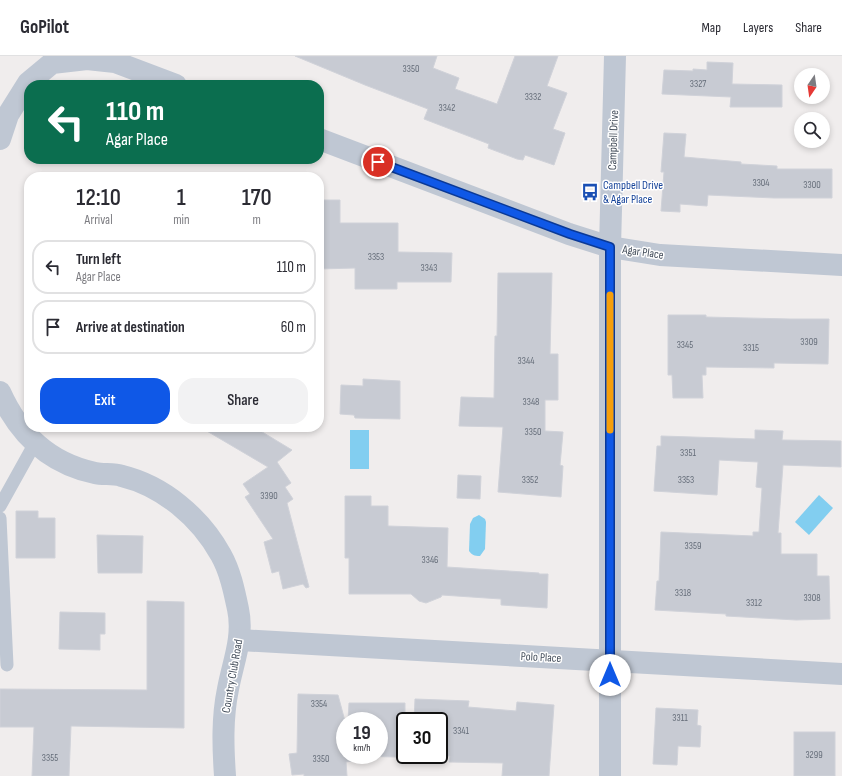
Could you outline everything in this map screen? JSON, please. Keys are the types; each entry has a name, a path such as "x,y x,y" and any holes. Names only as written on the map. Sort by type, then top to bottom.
{"street":[{"name":"Campbell Drive","path":"610,776 610,247 615,56"},
{"path":"32,80 52,63 87,59 115,62 163,80"},
{"path":"0,139 8,115 24,89"},
{"name":"Agar Place","path":"324,141 570,234 610,247 660,255 842,264"},
{"name":"Country Club Road","path":"0,392 10,413 26,435 47,453 69,465 95,473 121,475 157,490 183,508 202,528 221,554 232,581 239,611 240,640 227,690 223,738 225,776"},
{"name":"Polo Place","path":"240,640 842,674"}],"lane":[{"path":"0,506 35,443"},
{"path":"0,518 7,665"}],"water":[{"path":"350,430 369,430 369,469 350,469"},
{"path":"819,495 833,508 809,535 795,522"},
{"path":"479,515 485,519 486,522 485,549 480,556 476,556 469,551 470,524 473,518"}],"building":[{"path":"295,56 437,56 433,68 459,78 455,89 497,104 515,56 558,56 547,86 567,93 553,129 565,133 554,165 525,155 523,160 517,159 488,148 489,144 424,119 428,109"},
{"path":"707,62 733,63 732,84 782,85 782,107 730,107 731,97 662,94 664,70 707,70"},
{"path":"664,133 686,134 684,157 741,162 741,164 777,166 777,169 832,169 832,198 774,198 708,195 707,206 680,204 680,212 661,211 664,172 661,172"},
{"path":"324,200 340,200 340,223 398,223 398,252 452,253 451,282 397,282 397,289 355,289 355,268 324,269"},
{"path":"498,273 552,273 550,354 558,354 558,400 545,400 545,431 563,432 560,465 563,466 561,497 498,492 503,427 459,426 461,397 494,398"},
{"path":"668,315 829,319 828,364 774,363 774,368 706,367 706,375 702,375 703,398 673,398 672,375 668,375"},
{"path":"363,379 400,381 400,419 355,418 354,415 340,414 341,385 363,386"},
{"path":"755,430 783,431 782,440 841,441 841,467 783,465 778,533 781,533 781,554 817,554 817,576 829,576 830,619 796,620 655,610 657,581 659,581 661,532 753,536 753,532 759,532 762,488 756,487 758,462 719,460 717,495 654,491 657,446 661,446 661,436 755,439"},
{"path":"208,432 262,432 292,450 277,462 291,483 285,487 293,499 287,503 309,587 306,588 303,584 283,589 279,571 272,573 264,542 273,539 245,497 250,494 243,484 268,467"},
{"path":"458,475 481,476 480,499 457,498"},
{"path":"345,496 371,496 371,506 388,506 388,526 448,528 447,567 548,574 547,608 501,605 501,599 442,595 441,597 426,603 419,601 411,594 349,594 349,558 345,558"},
{"path":"16,511 38,511 38,518 55,518 55,558 16,558"},
{"path":"97,535 143,536 142,573 98,573"},
{"path":"147,601 184,602 184,728 71,726 69,776 32,776 34,727 0,727 0,689 147,690"},
{"path":"60,612 105,613 105,634 100,634 100,650 59,649"},
{"path":"298,694 338,695 343,712 336,712 336,764 346,764 347,776 304,776 304,774 292,775 289,754 297,753"},
{"path":"415,699 469,701 468,707 516,711 517,702 554,705 549,776 502,776 503,763 449,762 448,712 414,712"},
{"path":"349,703 405,703 405,712 396,712 396,757 388,757 388,712 348,712"},
{"path":"656,708 698,710 697,725 701,726 700,747 678,746 677,765 653,764"},
{"path":"794,732 835,732 835,776 794,776"}],"slow traffic":[{"path":"610,295 610,430"}],"place":[{"name":"Campbell Drive & Agar Place","path":"590,192"}],"route":[{"path":"378,162 570,234 610,247 610,675"}]}
